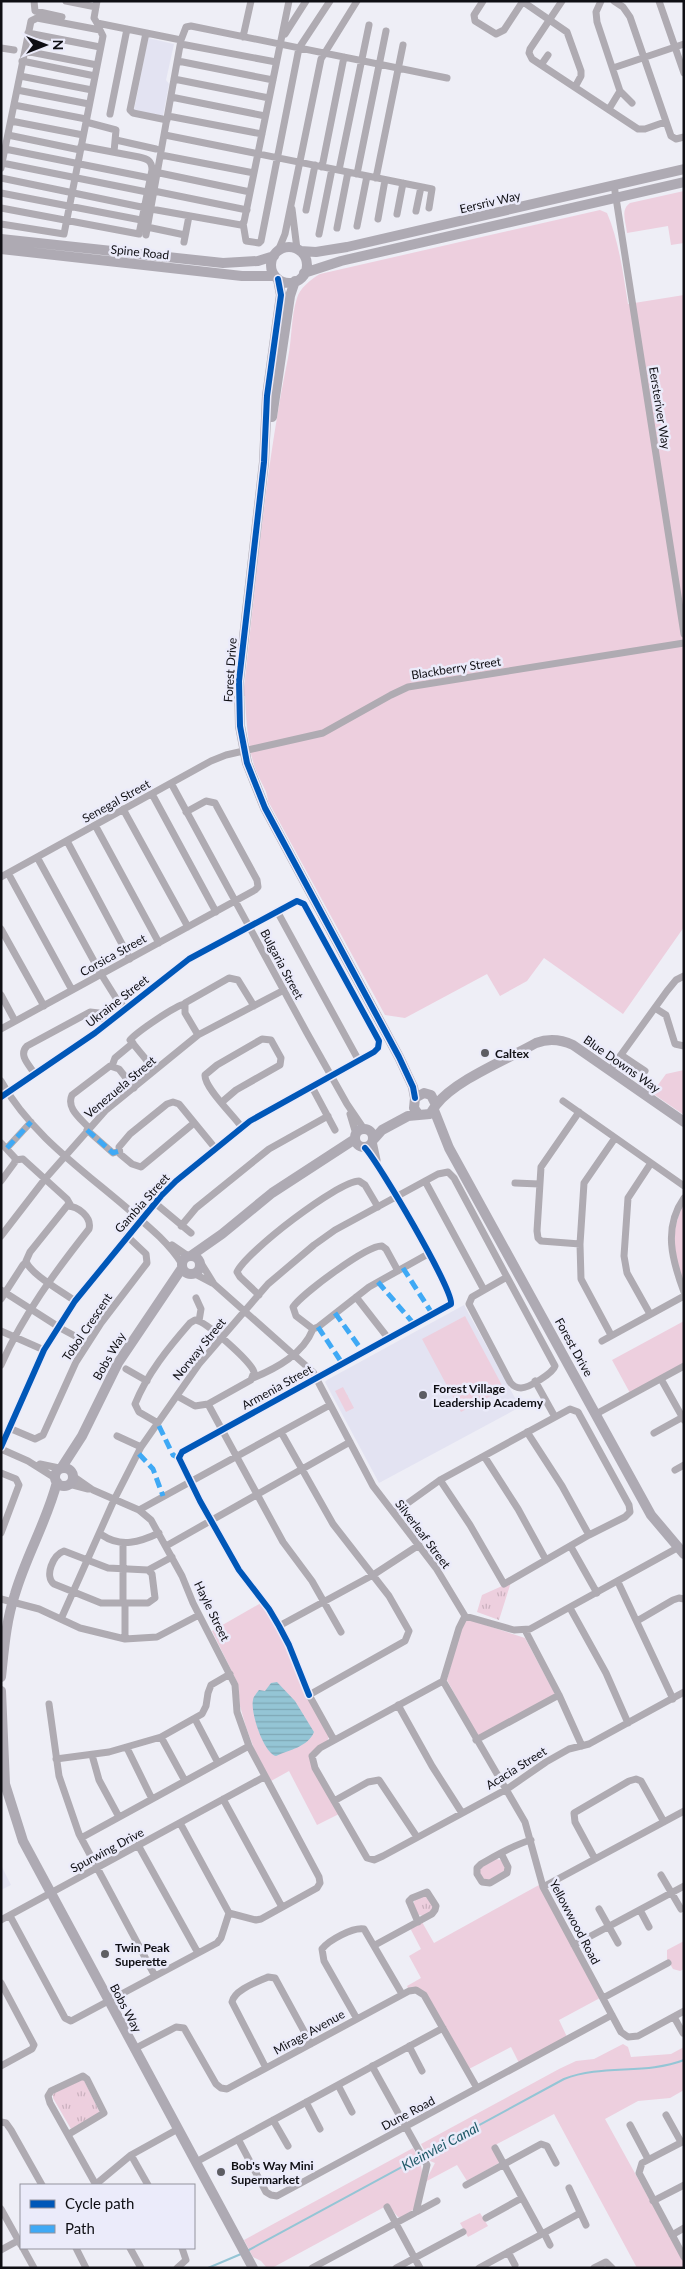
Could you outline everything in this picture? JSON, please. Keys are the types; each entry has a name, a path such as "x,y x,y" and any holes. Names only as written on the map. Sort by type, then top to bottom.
{"street":[{"path":"34,1 34,11 62,16"},
{"path":"66,1 96,4 94,18 96,22 276,62"},
{"path":"243,37 250,1"},
{"path":"289,1 242,224 246,241 259,243 299,48 330,1"},
{"path":"281,42 306,1"},
{"path":"482,1 474,15 474,21 496,34 504,30 522,1 566,30 581,71 580,79 575,87"},
{"path":"562,1 530,51 532,59 641,129 665,122"},
{"path":"601,1 596,12 596,18 620,91 632,103"},
{"path":"614,1 623,7 628,14 672,138 684,137"},
{"path":"659,1 684,74"},
{"path":"291,206 299,250 306,262 304,273 295,281 286,282 277,278 271,267 285,234 323,53 349,14 354,2"},
{"path":"1,224 64,234 66,220 75,178 78,164 100,47 102,33 100,30 35,18 31,21 28,32 2,166 75,178 246,210"},
{"path":"319,234 362,61 369,25"},
{"path":"153,174 161,155 183,30 191,26 243,37 281,42 299,48 447,78"},
{"path":"110,114 128,29"},
{"path":"357,174 386,31"},
{"path":"28,32 100,47"},
{"path":"146,33 130,110 133,113 262,134"},
{"path":"613,68 684,44"},
{"path":"376,178 403,45"},
{"path":"1,48 14,50"},
{"path":"25,51 97,65"},
{"path":"541,65 548,54"},
{"path":"306,210 319,166 344,57"},
{"path":"178,61 273,80"},
{"path":"22,62 95,76"},
{"path":"20,76 92,90"},
{"path":"174,79 269,98"},
{"path":"17,90 89,104"},
{"path":"608,109 620,91"},
{"path":"171,97 266,116"},
{"path":"14,105 86,121 116,130 114,152"},
{"path":"11,121 83,135"},
{"path":"8,135 114,152 149,160 153,174 146,231 185,238 189,216"},
{"path":"165,135 432,189 429,208"},
{"path":"116,140 156,148"},
{"path":"5,149 78,164 153,174 250,192"},
{"path":"161,155 254,174"},
{"name":"Eersriv Way","path":"299,250 316,252 347,247 684,169"},
{"path":"337,228 348,172"},
{"path":"357,226 367,176"},
{"path":"1,178 236,226 242,224"},
{"path":"378,218 385,180"},
{"name":"Eersriv Way","path":"304,273 340,262 684,182"},
{"path":"397,214 404,183"},
{"name":"Eersteriver Way","path":"614,185 684,634"},
{"path":"416,211 421,187"},
{"path":"1,192 141,220"},
{"path":"1,208 137,235 140,231 141,220 148,208"},
{"name":"Spine Road","path":"1,239 223,263 258,261 276,253"},
{"path":"276,253 289,247 299,250"},
{"name":"Spine Road","path":"1,249 242,276 277,278"},
{"name":"Forest Drive","path":"264,462 268,396 281,295 277,278"},
{"name":"Forest Drive","path":"295,281 290,296 264,462 239,681 239,711 245,752 252,777 265,808 420,1097"},
{"name":"Blackberry Street","path":"245,752 323,733 390,695 408,687 684,643"},
{"name":"Senegal Street","path":"5,875 211,761 245,752"},
{"name":"Bulgaria Street","path":"171,783 452,1299"},
{"path":"152,794 216,912"},
{"name":"Corsica Street","path":"1,1029 255,890 258,882 216,805 208,801 186,812"},
{"path":"124,809 188,928"},
{"path":"95,825 159,943"},
{"path":"67,841 130,959"},
{"path":"37,857 101,974 116,998 126,1009"},
{"path":"5,875 72,990"},
{"name":"Ukraine Street","path":"4,1095 107,1024 189,959 294,901 301,901 304,904 379,1041 378,1048"},
{"path":"277,911 359,1061"},
{"path":"1,929 44,1006"},
{"path":"610,1070 676,980 684,976"},
{"path":"153,1068 130,1040 152,1022 161,1018 178,1005 185,1004 232,977 238,980 254,1006"},
{"name":"Venezuela Street","path":"1,1236 45,1179 88,1129 134,1088 198,1036 284,990"},
{"path":"1,996 15,1021"},
{"path":"185,1004 185,1012 198,1036"},
{"path":"655,1008 666,1015 675,1044 684,1046"},
{"path":"35,1074 23,1055 23,1051 27,1046 90,1012 99,1013 107,1024"},
{"path":"222,1102 236,1090 280,1065 281,1058 271,1040 262,1039 206,1072 205,1081 242,1127"},
{"name":"Blue Downs Way","path":"420,1097 442,1092 463,1083 536,1043 552,1039 573,1044 684,1122"},
{"path":"112,1066 115,1058 133,1043"},
{"name":"Gambia Street","path":"1,1448 44,1350 59,1326 75,1301 126,1236 155,1203 176,1181 242,1127 359,1061 378,1048"},
{"path":"622,1054 645,1071"},
{"path":"134,1088 119,1069 112,1066 107,1067 71,1097 70,1104 88,1129 113,1153 119,1151 123,1141 130,1134 170,1102 179,1104 215,1148"},
{"path":"1,1081 4,1095 30,1122 214,1284"},
{"name":"Blue Downs Way","path":"422,1115 435,1108 444,1096 463,1083"},
{"path":"312,1087 335,1130"},
{"name":"Forest Drive","path":"420,1097 433,1097 449,1148"},
{"name":"Forest Drive","path":"420,1097 414,1108 433,1123 449,1148 651,1516 681,1551"},
{"name":"Bobs Way","path":"364,1138 380,1126 406,1112 420,1097"},
{"path":"563,1101 684,1186"},
{"path":"579,1112 544,1161 540,1172 537,1231 540,1240 580,1244"},
{"name":"Bobs Way","path":"1,1677 4,1639 12,1602 28,1558 82,1436 118,1363 167,1292 191,1264 222,1234 272,1193 328,1157 364,1138 408,1116 422,1115"},
{"path":"181,1226 196,1208 269,1149 328,1116"},
{"path":"15,1160 13,1154 4,1145 30,1122"},
{"path":"119,1151 132,1164 141,1167 194,1123"},
{"path":"611,1335 581,1279 580,1244 584,1183 615,1138"},
{"path":"1,1181 15,1160 23,1159 67,1199 71,1206 90,1221 89,1229 48,1282 14,1336 1,1365"},
{"path":"650,1314 627,1274 624,1256 628,1198 652,1163"},
{"name":"Norway Street","path":"60,1619 114,1500 141,1447 199,1364 276,1276 330,1234 444,1172 454,1178 507,1277"},
{"path":"259,1295 240,1277 237,1272 239,1267 253,1252 311,1206 351,1183 359,1181 365,1185 378,1207"},
{"path":"425,1181 484,1290"},
{"path":"515,1183 539,1184"},
{"path":"684,1198 674,1214 671,1252 684,1292"},
{"path":"155,1203 191,1233"},
{"path":"71,1206 67,1206 58,1216 27,1256 26,1262 29,1268 75,1301"},
{"name":"Tobol Crescent","path":"9,1428 35,1439 41,1437 74,1365 101,1322 147,1263 146,1254 126,1236"},
{"path":"313,1329 296,1316 293,1307 344,1264 373,1248 382,1246 386,1249 398,1271"},
{"path":"177,1396 195,1406 208,1404 254,1375 282,1365 313,1329 369,1287 428,1254"},
{"path":"1,1299 3,1291 26,1262"},
{"path":"191,1264 214,1284"},
{"path":"507,1277 555,1363 553,1371 523,1388 516,1387 510,1382 470,1308 470,1300 507,1277"},
{"name":"Silverleaf Street","path":"214,1284 313,1372 373,1486 436,1568 464,1616"},
{"path":"3,1291 88,1343"},
{"path":"602,1340 684,1296"},
{"path":"356,1297 388,1338"},
{"path":"196,1298 201,1309 200,1321"},
{"name":"Armenia Street","path":"190,1480 179,1458 182,1452 447,1307 452,1299"},
{"path":"200,1321 250,1364 254,1375"},
{"path":"158,1423 139,1412 135,1407 147,1381 174,1342 190,1323 200,1321"},
{"path":"1,1331 44,1350"},
{"path":"596,1414 684,1366"},
{"path":"126,1369 147,1381"},
{"path":"654,1433 683,1419 661,1379"},
{"path":"535,1381 555,1417"},
{"path":"208,1404 283,1542 312,1581 341,1632"},
{"path":"139,1510 190,1480 330,1405"},
{"path":"394,1513 440,1480 570,1409 575,1409 630,1509 629,1514 625,1517 589,1535 504,1584 470,1525 440,1480"},
{"path":"281,1432 333,1524 394,1604 407,1628 408,1636 406,1641 309,1694"},
{"path":"527,1432 562,1486 589,1535"},
{"path":"117,1436 141,1447"},
{"path":"166,1546 350,1442"},
{"name":"Hayle Street","path":"1,1448 139,1510 151,1520 159,1533 235,1685 237,1712 249,1746 319,1877 320,1883 317,1888 282,1907"},
{"path":"484,1456 518,1509 546,1560"},
{"path":"675,1470 684,1466"},
{"path":"1,1472 16,1479 19,1485 1,1533"},
{"path":"190,1480 239,1570 269,1609 309,1694 334,1740"},
{"path":"102,1536 111,1542 123,1543 142,1541 159,1533"},
{"path":"123,1543 125,1639"},
{"path":"278,1626 373,1575 419,1545"},
{"path":"572,1546 597,1593"},
{"path":"148,1570 152,1574 155,1598 148,1603 98,1603 72,1593 50,1581 49,1574 57,1555 64,1550 108,1568 123,1569 148,1570 172,1557"},
{"path":"417,1837 379,1780 368,1782 334,1801 312,1759 314,1752 443,1681 464,1616 514,1630 525,1630 681,1551"},
{"path":"618,1582 673,1698"},
{"path":"1,1599 39,1610 80,1628 125,1639 157,1637 199,1615"},
{"path":"636,1621 673,1600 684,1599"},
{"path":"570,1608 606,1673 628,1723"},
{"path":"525,1630 559,1695 582,1746"},
{"path":"56,1759 127,1748 161,1737 195,1719 205,1709 211,1685 230,1674"},
{"name":"Yellowwood Road","path":"443,1681 529,1830 543,1887 621,2032 628,2037 638,2036 674,2017"},
{"name":"Bobs Way","path":"1,1691 5,1784 17,1828 108,2002 253,2268"},
{"name":"Acacia Street","path":"334,1801 362,1853 366,1858 378,1859 507,1789 546,1762 569,1749 582,1746 684,1692"},
{"path":"476,1740 559,1695"},
{"path":"49,1704 59,1776 80,1838 155,1976"},
{"path":"398,1705 432,1766 462,1813"},
{"path":"195,1719 218,1763"},
{"path":"161,1737 185,1781"},
{"path":"80,1838 249,1746"},
{"path":"127,1748 152,1799"},
{"path":"92,1754 99,1780 119,1817"},
{"name":"Spurwing Drive","path":"1,1920 264,1777"},
{"path":"595,1859 575,1822 574,1813 629,1781 641,1781 664,1822"},
{"path":"180,1822 230,1913 258,1920 282,1907 223,1800"},
{"path":"543,1887 684,1811"},
{"path":"501,1853 508,1867 507,1873 490,1883 482,1882 477,1874 478,1866 501,1853 517,1844 531,1840"},
{"path":"138,1845 198,1953"},
{"path":"661,1875 680,1909"},
{"path":"574,1945 684,1886"},
{"path":"599,1909 618,1943"},
{"path":"640,1910 649,1927"},
{"path":"10,1916 67,2020 75,2020 220,1940 230,1913"},
{"path":"375,1945 418,1922"},
{"path":"357,2019 324,1961 322,1949 328,1943 359,1928 367,1931 402,1994 414,1990 422,1993 477,2088"},
{"path":"603,1998 668,1963"},
{"path":"266,2068 232,2002 237,1994 268,1976 275,1978 312,2044"},
{"path":"1,1983 34,2041 32,2049 1,2066"},
{"name":"Mirage Avenue","path":"134,2049 179,2027 187,2031 219,2087 230,2088 402,1994"},
{"path":"683,2033 674,2017 684,2011"},
{"name":"Dune Road","path":"238,2139 266,2192 277,2196 612,2015"},
{"path":"196,2162 443,2028"},
{"path":"409,2046 422,2071"},
{"path":"372,2066 427,2165 416,2212"},
{"path":"69,2134 104,2113 87,2078 83,2076 51,2091 48,2096 95,2184"},
{"path":"338,2085 352,2112"},
{"path":"306,2102 320,2129"},
{"path":"666,2115 682,2142 648,2159 640,2166 639,2173 684,2257"},
{"path":"273,2120 288,2146"},
{"path":"1,2122 6,2123 11,2130 41,2184"},
{"path":"630,2125 648,2159"},
{"path":"97,2184 131,2155 178,2129"},
{"path":"466,2185 544,2144 556,2163"},
{"path":"495,2148 550,2245"},
{"path":"131,2155 147,2184"},
{"path":"653,2201 684,2185"},
{"path":"569,2188 586,2225"},
{"path":"486,2218 522,2198"},
{"path":"312,2268 436,2201"},
{"path":"387,2206 420,2268"},
{"path":"1,2208 20,2241"},
{"path":"479,2268 580,2213"},
{"path":"672,2235 684,2228"},
{"path":"396,2268 463,2232"},
{"path":"1,2250 20,2243"},
{"path":"24,2249 34,2268"},
{"path":"76,2249 86,2268"},
{"path":"131,2249 141,2268"},
{"path":"177,2268 186,2260 182,2249"},
{"path":"508,2252 515,2265"},
{"path":"594,2268 606,2262 612,2268"}],"shaded area":[{"path":"148,38 174,44 166,80 169,84 163,116 134,110"},
{"name":"Forest Village Leadership Academy","path":"464,1305 520,1407 379,1483 325,1382"},
{"path":"1,1865 11,1885 1,1890"}],"green space":[{"path":"684,191 684,243 671,245 668,226 627,233 624,213 630,203"},
{"path":"600,210 607,213 615,235 628,304 684,295 684,927 623,1014 544,958 527,981 500,996 487,974 405,1018 385,1015 268,801 255,767 248,737 245,696 243,696 267,484 295,305 298,294 303,287 320,274"},
{"path":"684,1070 684,1115 652,1093 666,1074"},
{"path":"684,1202 684,1284 677,1262 674,1243 676,1224"},
{"path":"465,1316 504,1389 461,1412 422,1339"},
{"path":"684,1321 684,1363 630,1393 612,1360"},
{"path":"343,1387 354,1408 346,1412 335,1391"},
{"path":"511,1582 499,1620 477,1612 482,1595"},
{"path":"261,1603 286,1645 329,1736 327,1742 310,1753 339,1814 317,1825 289,1771 271,1781 255,1751 246,1727 240,1706 238,1684 212,1631"},
{"path":"470,1620 525,1638 555,1694 478,1737 447,1680 461,1628 466,1621"},
{"path":"496,1859 501,1860 505,1866 504,1871 490,1880 480,1876 480,1868"},
{"path":"539,1885 600,1998 559,2020 568,2039 520,2065 511,2047 469,2069 426,1993 417,1988 408,1988 407,1986 421,1978 409,1956 421,1949 410,1928 422,1922 434,1943"},
{"path":"423,1896 430,1899 433,1906 430,1913 423,1916 416,1913 413,1906 416,1899"},
{"path":"684,1941 684,1969 680,1971 673,1969 667,1959 667,1950"},
{"path":"623,2044 628,2047 631,2057 671,2054 684,2047 684,2090 670,2098 638,2101 605,2119 684,2262 684,2268 637,2268 554,2114 497,2144 495,2148 499,2163 467,2181 457,2165 425,2182 435,2163 430,2161 421,2144 559,2069 576,2061 594,2059"},
{"path":"83,2078 100,2113 71,2129 53,2098 53,2094"},
{"path":"413,2148 422,2171 414,2209 402,2217 398,2217 388,2205 272,2268 267,2268 261,2261 253,2257 244,2240"},
{"path":"480,2213 488,2226 468,2237 460,2223"}],"water":[{"path":"277,1682 295,1701 314,1732 303,1745 276,1756 271,1754 263,1741 256,1722 253,1706 254,1698 259,1690 265,1691 271,1683"}],"waterway":[{"name":"Kleinvlei Canal","path":"247,2251 564,2079 579,2074 655,2067 684,2060"},
{"name":"Kleinvlei Canal","path":"208,2268 241,2254"}],"marked path":[{"path":"7,1148 31,1122"},
{"path":"87,1130 113,1153 119,1151"},
{"path":"403,1268 433,1315"},
{"path":"378,1282 414,1324"},
{"path":"335,1313 361,1349"},
{"path":"318,1327 340,1360"},
{"path":"159,1426 173,1455 179,1458"},
{"path":"139,1454 153,1469 163,1496"}],"cycle path":[{"path":"278,279 281,295 267,396 264,462 239,681 240,726 247,763 265,808 399,1057 413,1087 415,1098"},
{"path":"1,1097 95,1033 189,959 297,901 304,904 379,1041 378,1048 374,1052 250,1121 176,1181 161,1196 75,1301 44,1350 1,1447"},
{"path":"309,1695 289,1645 279,1626 269,1609 239,1570 200,1501 179,1458 182,1452 451,1304 449,1294 429,1253 373,1158 365,1148"}],"place":[{"name":"Caltex","path":"485,1053"},
{"name":"Forest Village Leadership Academy","path":"423,1395"},
{"name":"Twin Peak Superette","path":"105,1954"},
{"name":"Bob's Way Mini Supermarket","path":"221,2172"}]}
